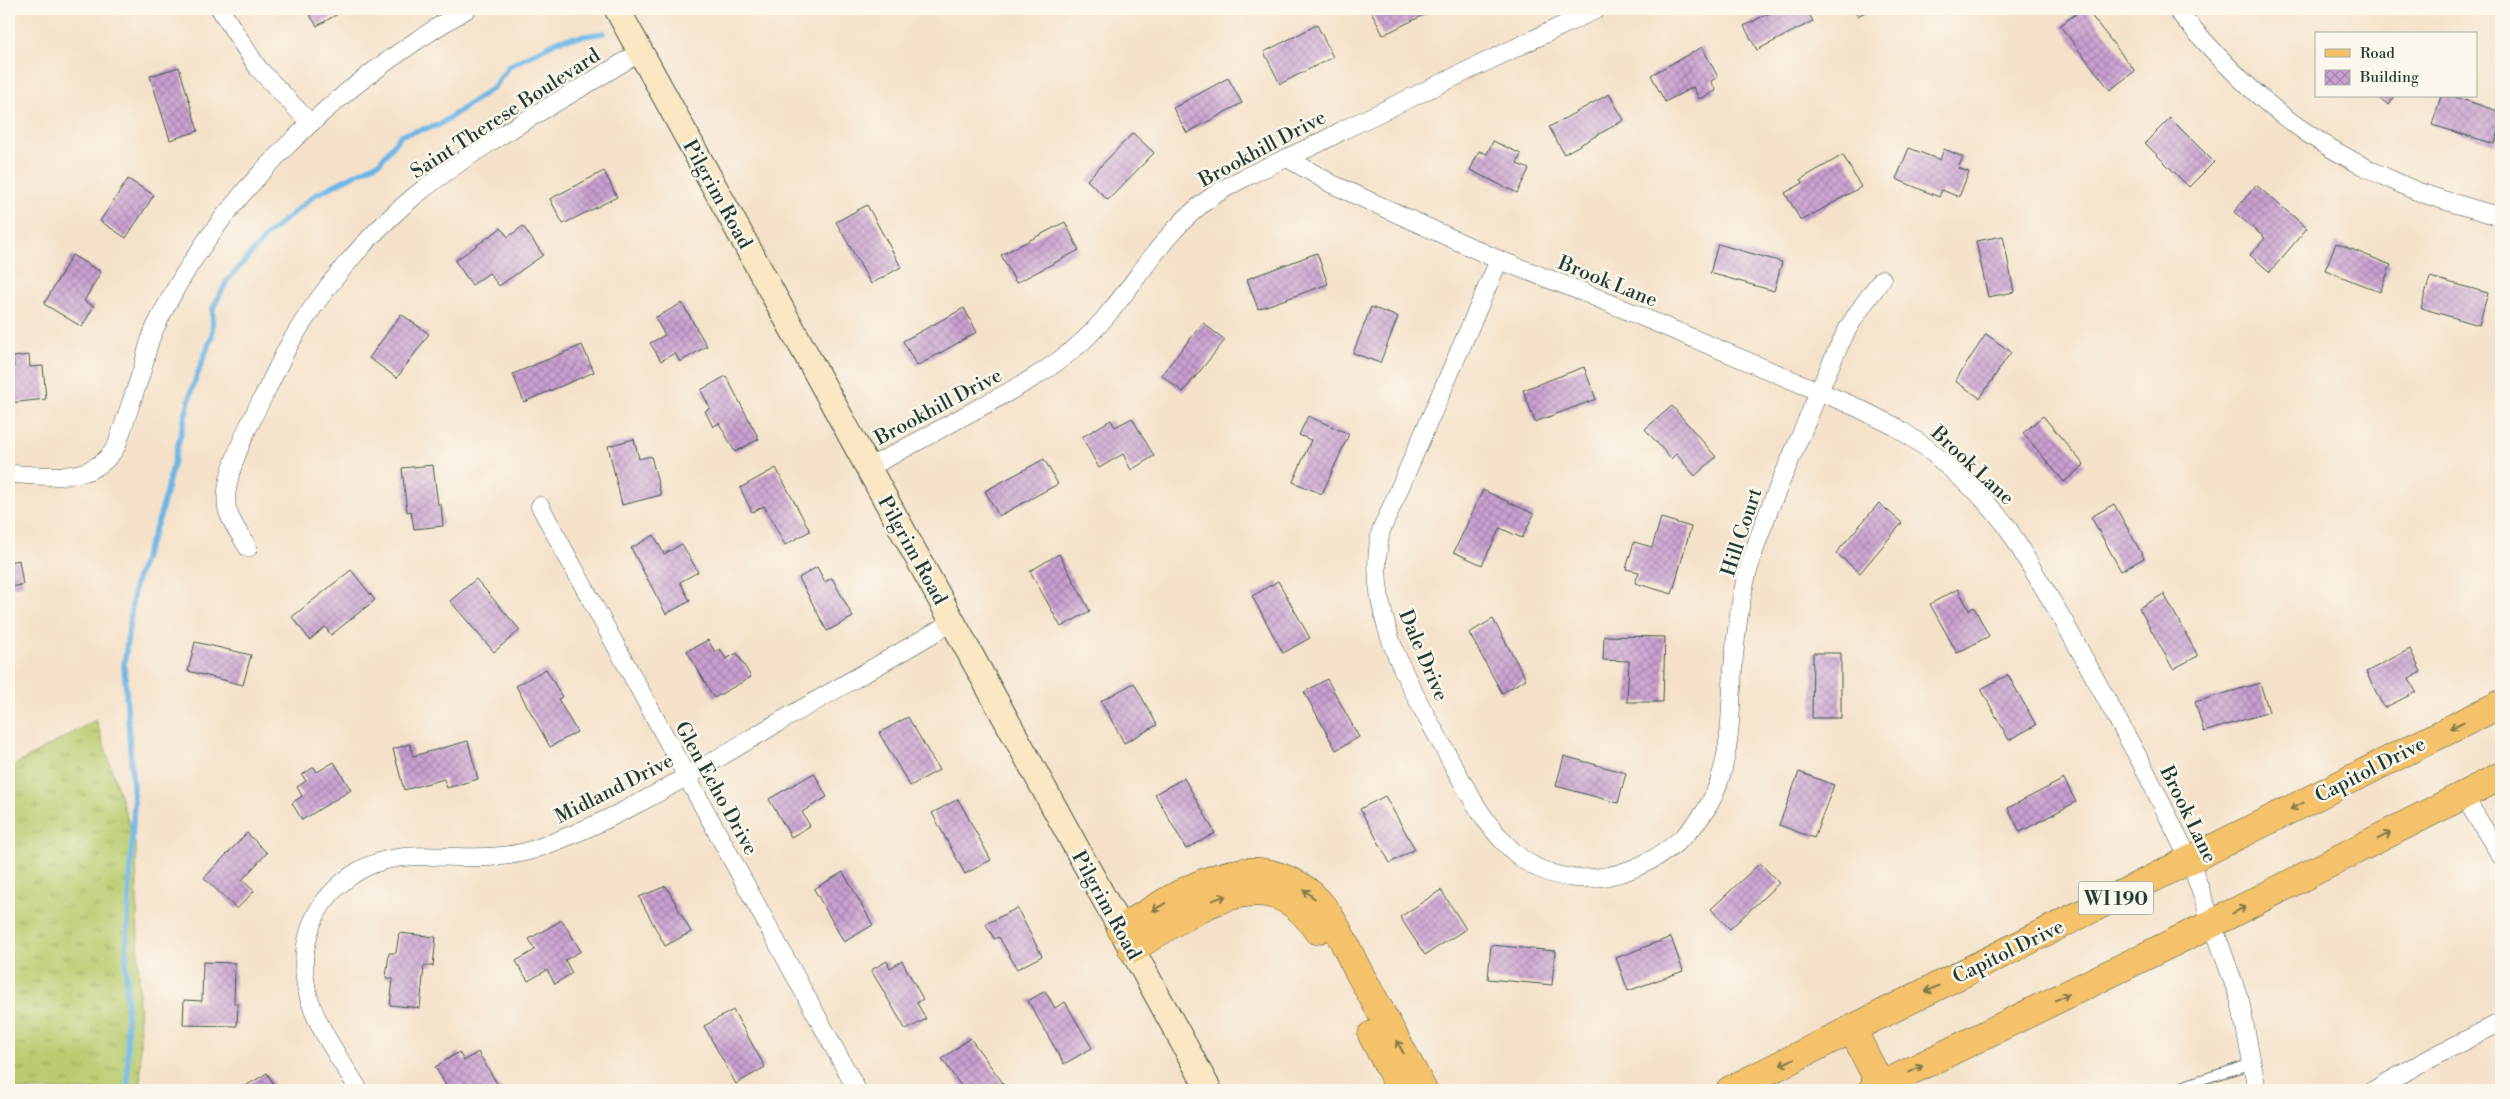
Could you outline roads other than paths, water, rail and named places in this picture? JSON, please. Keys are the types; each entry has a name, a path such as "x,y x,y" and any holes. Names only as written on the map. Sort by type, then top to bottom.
{"main road":[{"name":"Pilgrim Road","path":"617,9 1209,1090"},
{"name":"Capitol Drive","path":"1730,1090 2501,704"},
{"path":"1852,1029 1879,1089 2213,923 2501,776"},
{"path":"1126,939 1174,898 1228,875 1245,872 1264,873 1295,883 1314,896 1334,924 1424,1090"},
{"path":"1126,939 1223,896 1242,892 1280,898 1296,907 1310,920 1322,939 1401,1090"}],"street":[{"path":"220,9 258,68 310,123"},
{"path":"9,474 79,475 98,468 106,460 116,445 153,331 182,278 218,224 250,184 310,123 424,34 468,9"},
{"name":"Brookhill Drive","path":"868,468 1012,391 1053,365 1083,340 1116,305 1172,235 1202,204 1248,177 1289,159 1343,130 1597,9"},
{"path":"2176,9 2219,60 2243,84 2270,107 2316,141 2354,162 2423,194 2501,217"},
{"name":"Saint Therese Boulevard","path":"248,548 228,512 226,491 255,413 290,343 327,289 365,243 410,200 451,168 640,52"},
{"name":"Brook Lane","path":"1289,159 1332,184 1499,260 1820,391 1896,427 1927,448 1978,493 2006,525 2063,620 2142,766 2190,861 2240,1001 2257,1090"},
{"name":"Dale Drive","path":"1499,260 1381,531 1376,565 1378,594 1397,656 1430,722 1487,819 1514,852 1542,870 1567,878 1580,878 1600,877 1639,868 1659,857 1683,837 1701,816"},
{"name":"Hill Court","path":"1701,816 1719,784 1728,746 1734,658 1748,573 1770,507 1847,330 1882,279"},
{"name":"Glen Echo Drive","path":"540,506 561,548 688,775 857,1090"},
{"name":"Midland Drive","path":"359,1090 318,1024 309,1003 304,980 306,949 310,929 321,905 338,885 359,870 379,861 407,855 486,858 510,856 534,849 625,809 688,775 952,622"},
{"path":"2463,795 2501,856"},
{"path":"2374,1090 2421,1063 2501,1022"}],"lane":[{"path":"2174,1090 2195,1080 2234,1071 2252,1063"}],"waterway":[{"path":"128,1090 126,960 134,802 124,665 135,584 160,516 192,389 212,336 213,308 227,281 268,234 315,195 380,162 401,135 439,125 494,87 509,66 560,40 604,33"}]}
